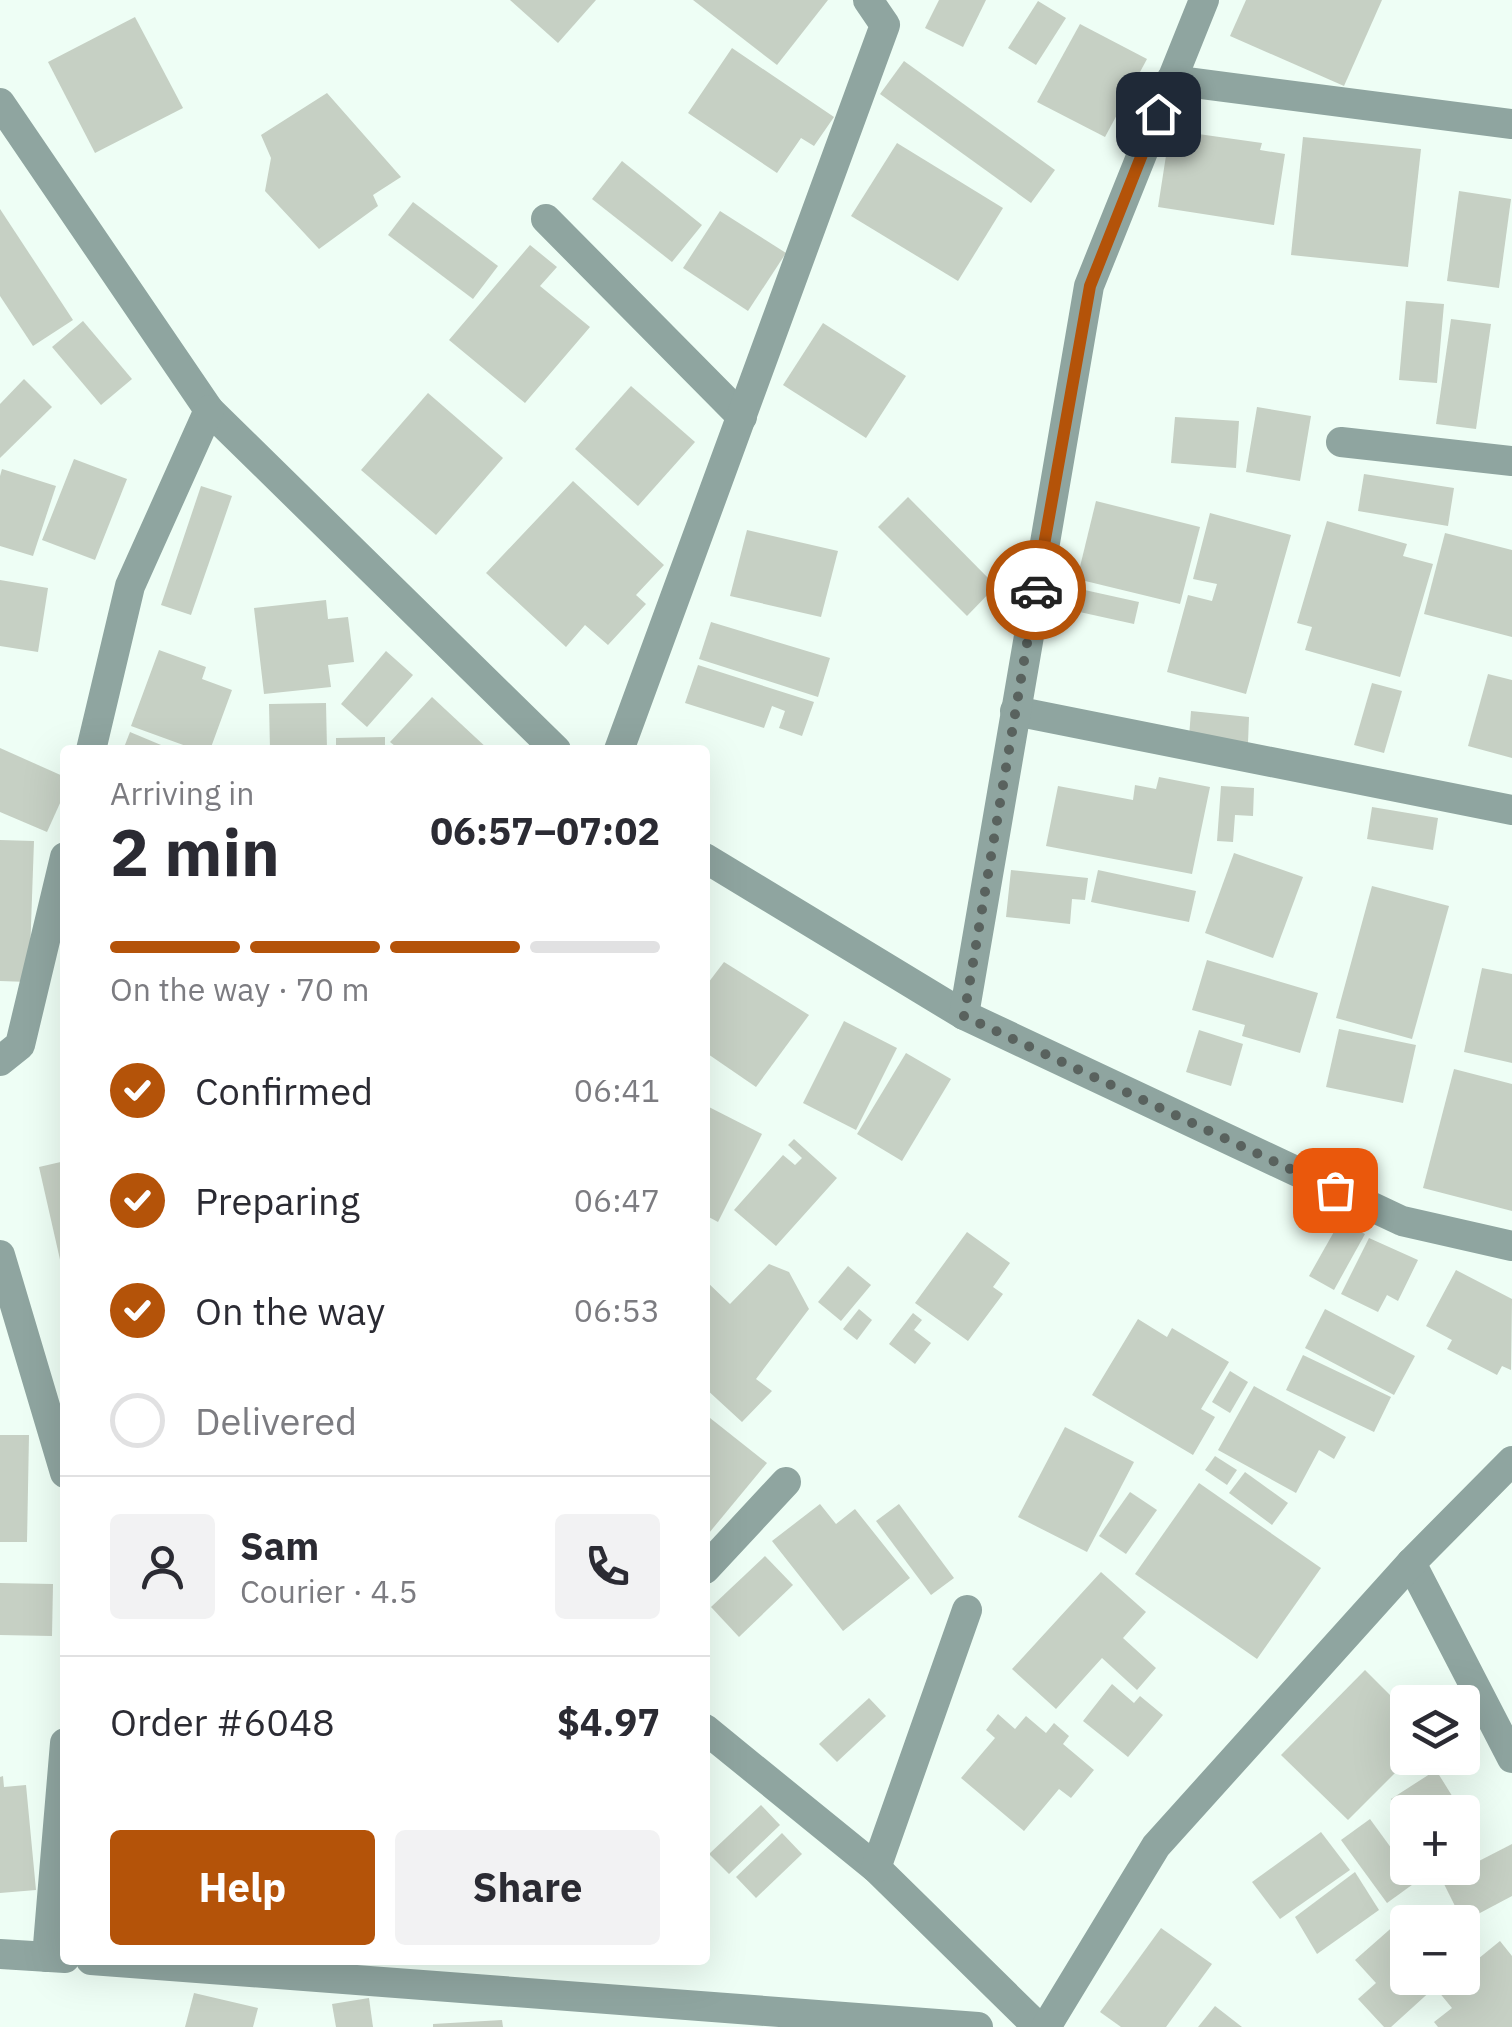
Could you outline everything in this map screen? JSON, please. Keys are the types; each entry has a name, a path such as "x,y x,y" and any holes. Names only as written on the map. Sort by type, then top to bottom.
{"street":[{"path":"621,745 885,25 868,0"},
{"path":"964,1016 1090,286 1204,0"},
{"path":"1172,80 1512,124"},
{"path":"0,103 209,410 551,745"},
{"path":"546,219 742,417"},
{"path":"91,745 130,586 209,410"},
{"path":"1342,442 1512,461"},
{"path":"1015,711 1512,810"},
{"path":"710,861 964,1016 1402,1221 1512,1246"},
{"path":"0,1061 20,1044 60,879"},
{"path":"0,1255 60,1455"},
{"path":"1046,2027 1156,1846 1411,1563 1512,1461"},
{"path":"710,1564 786,1482"},
{"path":"1411,1563 1512,1758"},
{"path":"876,1868 967,1610"},
{"path":"710,1733 876,1868 1038,2027"},
{"path":"0,1954 56,1957 60,1862"},
{"path":"157,1965 978,2027"}],"building":[{"path":"510,0 596,0 558,43"},
{"path":"693,0 828,0 777,65"},
{"path":"939,0 986,0 963,47 925,28"},
{"path":"1246,0 1382,0 1344,86 1230,36"},
{"path":"1038,1 1066,18 1036,65 1008,48"},
{"path":"135,17 183,108 95,153 48,62"},
{"path":"1080,24 1147,59 1105,137 1037,102"},
{"path":"732,48 834,117 814,146 801,138 777,173 688,113"},
{"path":"904,61 1055,170 1031,203 880,94"},
{"path":"327,93 401,177 373,195 378,206 319,249 265,191 271,158 261,135"},
{"path":"1170,130 1262,143 1260,150 1285,154 1274,225 1158,207"},
{"path":"1303,137 1421,149 1408,267 1291,255"},
{"path":"897,143 1003,208 958,281 851,216"},
{"path":"622,161 702,225 672,262 592,199"},
{"path":"1459,191 1511,199 1499,288 1447,281"},
{"path":"413,202 498,266 473,299 388,235"},
{"path":"0,209 73,320 33,346 0,296"},
{"path":"720,211 786,253 748,311 683,268"},
{"path":"530,245 557,267 540,286 590,327 525,403 449,340"},
{"path":"1406,301 1444,304 1437,383 1399,380"},
{"path":"1451,319 1491,324 1476,429 1436,424"},
{"path":"83,321 132,379 101,405 52,347"},
{"path":"823,323 906,376 866,438 783,385"},
{"path":"24,379 52,407 0,458 0,404"},
{"path":"631,386 695,442 638,506 575,449"},
{"path":"428,393 503,458 436,535 361,470"},
{"path":"1257,407 1311,416 1300,481 1246,472"},
{"path":"1175,417 1239,421 1236,468 1171,463"},
{"path":"74,459 127,479 95,560 42,540"},
{"path":"2,469 56,486 33,556 0,546"},
{"path":"1364,474 1454,488 1448,526 1358,511"},
{"path":"573,481 664,565 636,595 646,604 608,645 585,625 566,647 486,573"},
{"path":"201,486 232,496 191,615 161,605"},
{"path":"908,497 996,586 967,616 878,527"},
{"path":"1096,501 1200,527 1180,604 1077,579"},
{"path":"1210,513 1291,535 1246,694 1167,672 1188,595 1212,601 1217,584 1193,579"},
{"path":"1327,521 1407,544 1403,556 1433,564 1400,677 1305,650 1312,627 1297,623"},
{"path":"747,530 838,551 821,617 730,596"},
{"path":"1445,533 1512,550 1512,637 1424,614"},
{"path":"0,580 48,588 38,652 0,646"},
{"path":"1071,587 1139,602 1134,624 1066,609"},
{"path":"326,600 328,619 348,617 354,662 328,665 331,687 264,694 254,608"},
{"path":"711,622 830,658 818,697 699,659"},
{"path":"159,650 206,667 202,679 232,690 212,745 183,745 131,726"},
{"path":"386,651 413,675 367,727 341,704"},
{"path":"698,665 814,702 802,736 779,728 785,711 772,706 764,728 685,703"},
{"path":"1488,674 1512,680 1512,758 1468,746"},
{"path":"1372,683 1402,691 1384,753 1354,745"},
{"path":"432,697 484,745 394,745 390,742"},
{"path":"326,703 327,745 270,745 269,704"},
{"path":"1191,711 1249,717 1248,743 1189,737"},
{"path":"130,732 161,745 125,745"},
{"path":"385,737 385,745 336,745 336,738"},
{"path":"0,748 60,775 60,803 47,832 0,812"},
{"path":"1159,777 1210,787 1192,874 1046,846 1058,786 1133,800 1135,785 1156,789"},
{"path":"1221,786 1254,788 1253,816 1235,815 1233,842 1217,841"},
{"path":"1372,807 1438,818 1433,850 1367,839"},
{"path":"0,840 34,841 29,982 0,981"},
{"path":"1234,853 1303,877 1273,958 1205,933"},
{"path":"1011,870 1088,878 1085,900 1072,899 1070,924 1006,917"},
{"path":"1098,870 1196,891 1189,922 1091,902"},
{"path":"1372,886 1449,906 1412,1039 1336,1018"},
{"path":"1207,960 1318,993 1300,1053 1242,1036 1245,1025 1192,1010"},
{"path":"724,962 809,1015 756,1087 710,1055 710,980"},
{"path":"1482,968 1512,974 1512,1063 1464,1052"},
{"path":"844,1021 897,1048 856,1130 803,1103"},
{"path":"1339,1029 1416,1045 1403,1103 1326,1087"},
{"path":"1199,1030 1243,1044 1231,1086 1186,1072"},
{"path":"906,1053 951,1079 902,1161 857,1134"},
{"path":"1454,1069 1512,1084 1512,1211 1423,1188"},
{"path":"710,1108 762,1134 718,1222 710,1218"},
{"path":"794,1139 837,1178 776,1246 734,1210 783,1155 795,1165 802,1158 788,1145"},
{"path":"60,1162 60,1260 39,1167"},
{"path":"1340,1221 1365,1234 1334,1290 1309,1276"},
{"path":"967,1232 1010,1263 993,1287 1003,1294 968,1341 915,1303"},
{"path":"1369,1238 1418,1260 1398,1301 1387,1295 1378,1312 1341,1294"},
{"path":"769,1264 789,1272 809,1309 756,1379 772,1391 742,1422 710,1393 710,1285 730,1304"},
{"path":"848,1266 871,1285 841,1321 818,1302"},
{"path":"1456,1270 1512,1299 1511,1370 1502,1366 1497,1375 1447,1349 1452,1340 1426,1326"},
{"path":"859,1309 872,1320 857,1340 843,1329"},
{"path":"1325,1309 1415,1356 1394,1395 1305,1348"},
{"path":"913,1313 922,1320 914,1330 931,1343 915,1364 889,1344"},
{"path":"1138,1319 1167,1337 1172,1328 1229,1362 1201,1409 1215,1417 1193,1455 1092,1395"},
{"path":"1303,1355 1391,1397 1374,1432 1286,1390"},
{"path":"1230,1371 1248,1382 1230,1413 1212,1402"},
{"path":"1254,1386 1346,1437 1334,1459 1319,1450 1296,1493 1218,1450"},
{"path":"710,1418 767,1463 710,1532"},
{"path":"1065,1427 1134,1462 1087,1552 1018,1517"},
{"path":"0,1435 29,1435 27,1542 0,1542"},
{"path":"1215,1456 1237,1470 1227,1485 1205,1470"},
{"path":"1245,1472 1288,1503 1272,1525 1229,1493"},
{"path":"1199,1483 1321,1568 1257,1659 1135,1574"},
{"path":"1130,1492 1157,1510 1126,1554 1099,1536"},
{"path":"820,1504 836,1524 855,1509 910,1578 843,1631 772,1541"},
{"path":"899,1504 954,1578 931,1595 876,1521"},
{"path":"765,1556 793,1585 739,1637 711,1607"},
{"path":"1101,1572 1146,1612 1123,1638 1156,1668 1137,1690 1102,1658 1056,1709 1012,1669"},
{"path":"0,1583 53,1584 52,1636 0,1635"},
{"path":"1365,1670 1390,1695 1393,1775 1348,1820 1281,1755"},
{"path":"1112,1684 1134,1703 1140,1696 1163,1715 1128,1757 1083,1721"},
{"path":"869,1698 886,1716 837,1762 819,1744"},
{"path":"998,1714 1015,1729 1026,1716 1046,1733 1054,1723 1069,1736 1063,1744 1094,1770 1071,1798 1059,1789 1024,1831 961,1778 995,1738 986,1730"},
{"path":"1428,1775 1439,1775 1452,1795 1397,1795"},
{"path":"3,1776 4,1787 26,1785 36,1890 0,1893"},
{"path":"761,1805 780,1825 729,1874 710,1853"},
{"path":"1370,1819 1390,1846 1390,1885 1412,1885 1387,1903 1341,1840"},
{"path":"1321,1832 1350,1870 1280,1919 1252,1882"},
{"path":"782,1833 802,1854 756,1898 736,1877"},
{"path":"1512,1844 1512,1896 1480,1913 1480,1905 1454,1905 1444,1885 1480,1885 1480,1860"},
{"path":"1355,1872 1379,1910 1317,1954 1295,1917"},
{"path":"1161,1928 1212,1964 1166,2027 1121,2027 1100,2012"},
{"path":"1390,1929 1390,1995 1426,1995 1391,2027 1384,2027 1358,1999 1376,1983 1355,1960"},
{"path":"1500,1941 1512,1956 1512,2027 1438,2027 1434,2022 1452,2008 1441,1995 1480,1995 1480,1957"},
{"path":"194,1993 258,2008 253,2027 185,2027"},
{"path":"369,1998 373,2027 336,2027 332,2004"},
{"path":"1215,2006 1242,2027 1198,2027"},
{"path":"502,2020 503,2027 433,2027 433,2024"}],"way so far":[{"path":"1036,590 964,1016 1335,1190"}],"route":[{"path":"1036,590 1090,286 1158,114"}]}
